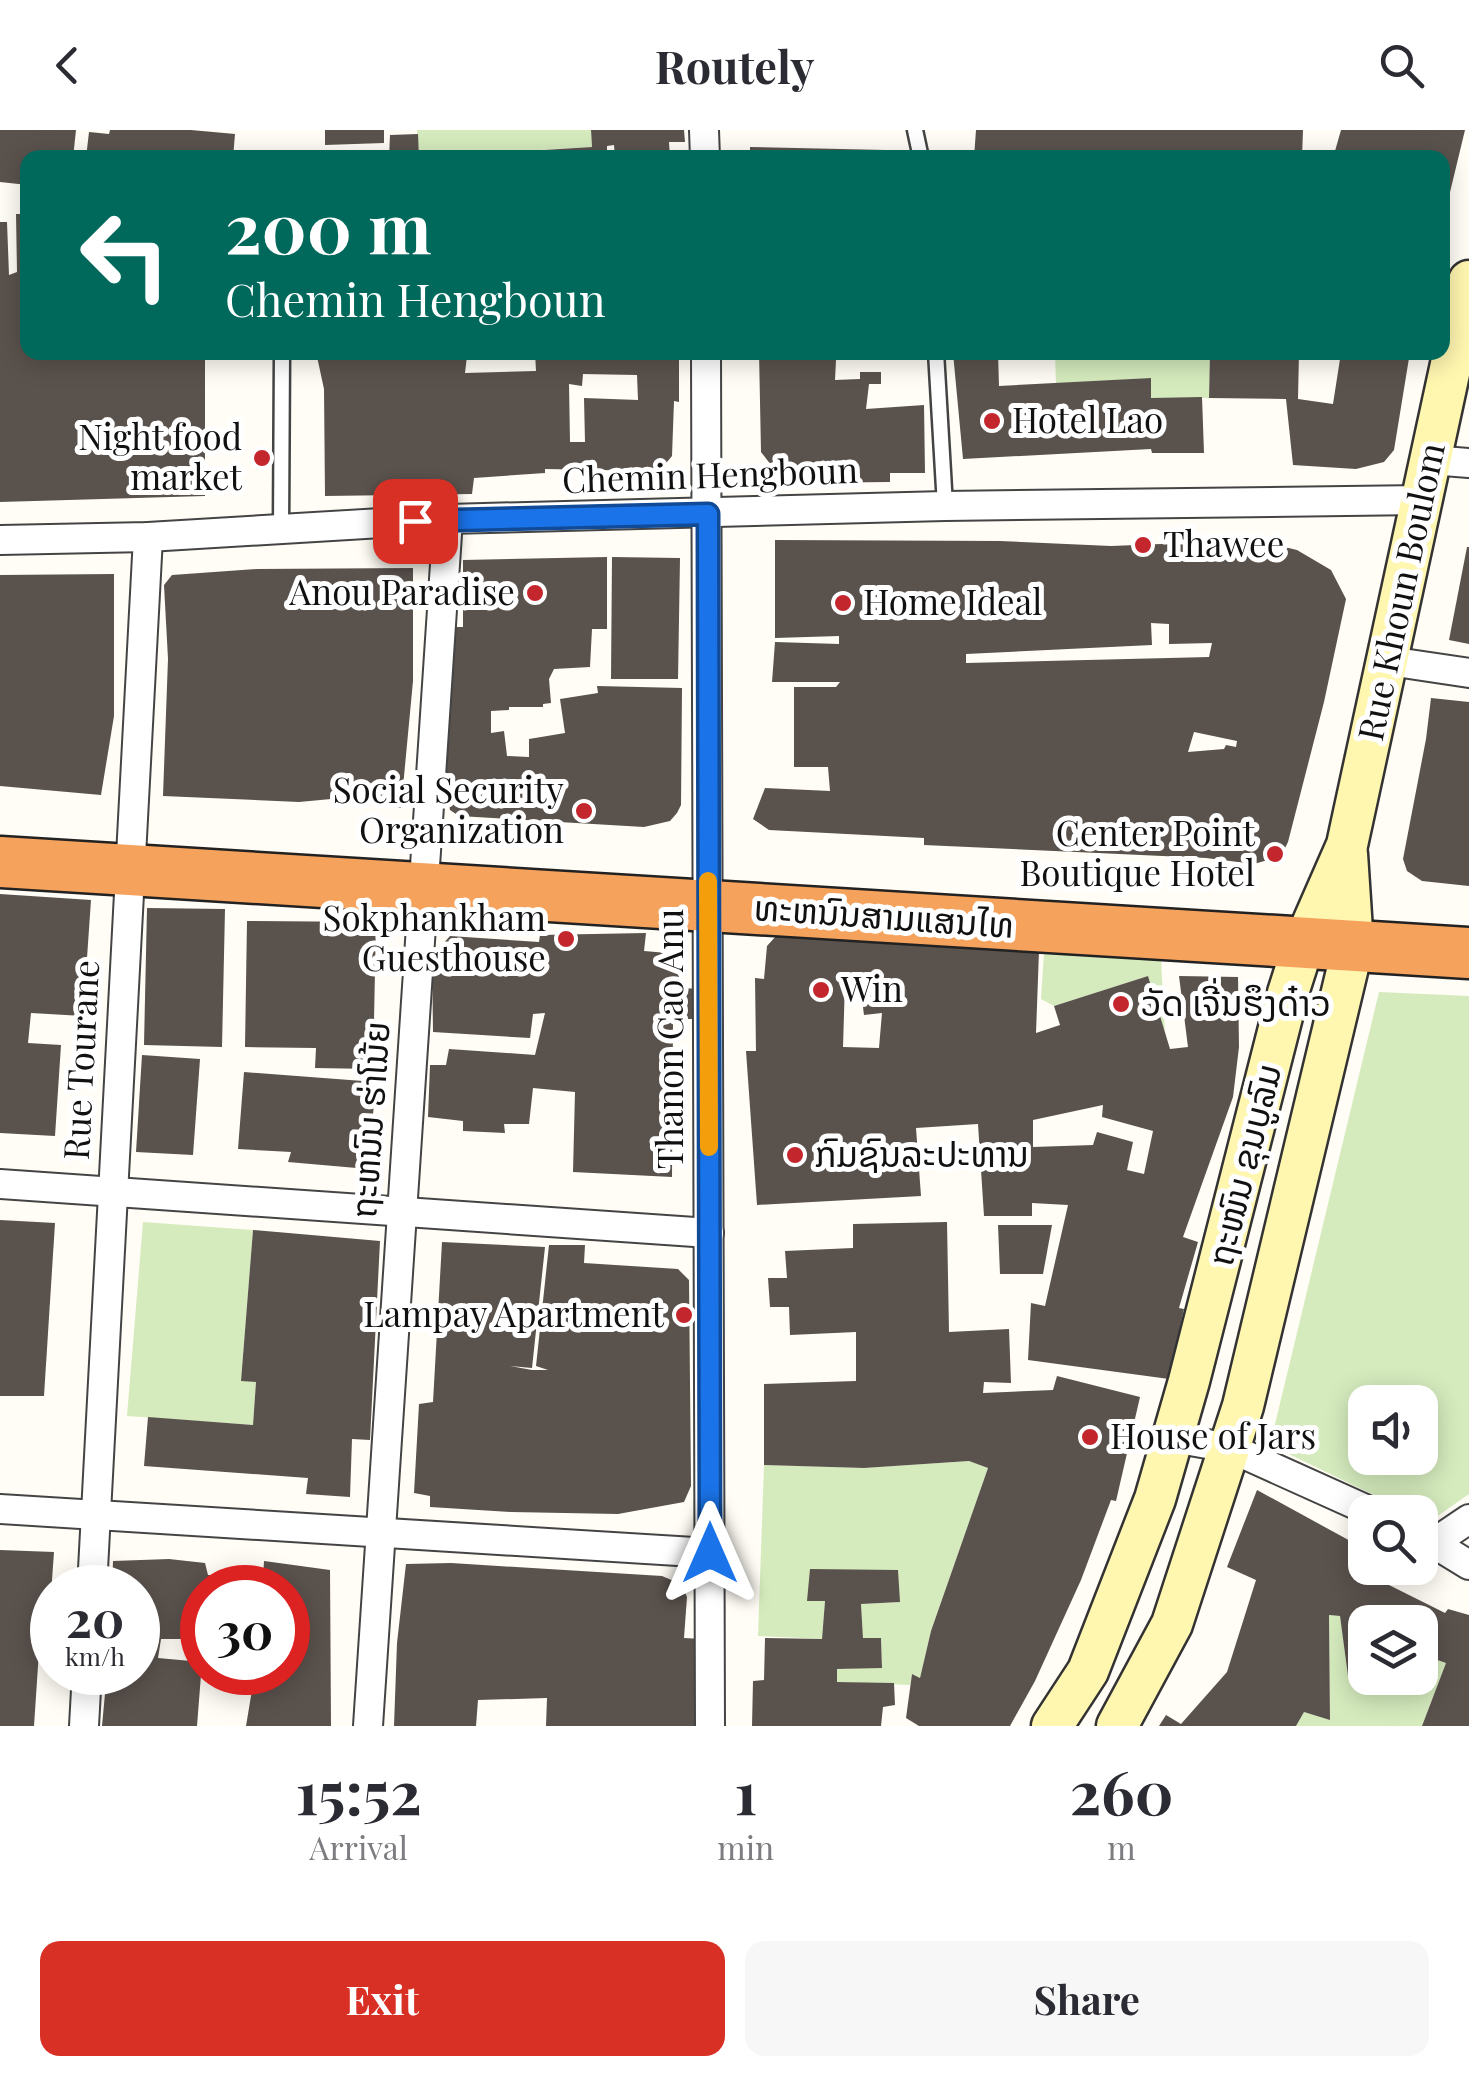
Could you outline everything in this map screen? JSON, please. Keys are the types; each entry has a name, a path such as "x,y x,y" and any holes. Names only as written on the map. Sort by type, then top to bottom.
{"highway":[{"name":"ທະຫນົນສາມແສນໄທ","path":"0,862 1469,953"}],"street":[{"name":"Rue Khoun Boulom","path":"1347,845 1422,500 1450,461 1469,281"},
{"name":"Thanon Cao Anu","path":"706,360 710,1726"},
{"name":"Chemin Hengboun","path":"0,540 148,537 448,519 945,506 1422,500"},
{"name":"ຖະຫນົນ ຮ່າໂນ້ຍ","path":"368,1726 448,519"},
{"name":"Rue Tourane","path":"93,1565 148,537"},
{"path":"1389,662 1469,672"},
{"name":"ຖະໜົນ ຂຸນບູລົມ","path":"1052,1726 1088,1670 1155,1499 1304,943 1347,845"},
{"name":"ຖະໜົນ ຂຸນບູລົມ","path":"1117,1726 1172,1624 1243,1406 1353,946 1347,845"},
{"path":"0,1184 709,1233"},
{"path":"1173,1438 1230,1448 1348,1501"},
{"path":"0,1509 710,1553"},
{"path":"1438,1534 1469,1520"},
{"path":"1438,1545 1469,1565"},
{"path":"84,1726 86,1695"}],"lane":[{"path":"280,529 282,360"},
{"path":"936,360 945,506"}],"green space":[{"path":"417,130 591,130 592,147 418,150"},
{"path":"1055,360 1210,360 1209,398 1151,398 1150,378 1056,384"},
{"path":"1044,953 1161,959 1165,1033 1148,976 1054,1006 1041,999"},
{"path":"1379,992 1469,996 1469,1494 1438,1516 1438,1495 1374,1495 1270,1445"},
{"path":"143,1222 253,1230 241,1380 256,1382 253,1425 127,1416"},
{"path":"969,1461 988,1468 931,1631 920,1678 912,1674 910,1685 837,1682 837,1669 882,1667 881,1638 863,1638 861,1604 899,1602 898,1570 825,1601 822,1639 758,1636 764,1465 864,1468"},
{"path":"1329,1615 1340,1616 1348,1695 1434,1695 1422,1726 1296,1726 1304,1712 1330,1719"},
{"path":"1438,1660 1446,1663 1438,1684"}],"building":[{"path":"0,130 76,130 74,150 20,150 20,184 0,182"},
{"path":"110,130 191,130 235,134 234,150 87,150 89,132 109,134"},
{"path":"325,130 384,130 384,143 325,145"},
{"path":"591,130 684,130 685,142 669,142 670,150 614,150 614,145 607,146 607,150 545,150 592,147"},
{"path":"976,130 1303,130 1302,150 975,150"},
{"path":"1341,130 1465,130 1450,192 1450,150 1335,150"},
{"path":"418,134 419,150 389,150 390,135"},
{"path":"750,147 885,150 750,150"},
{"path":"16,214 20,214 20,360 205,360 205,496 0,502 0,222 7,222 9,275 17,272"},
{"path":"318,360 467,360 465,373 536,371 535,360 679,360 679,402 674,401 672,456 655,471 545,469 545,473 474,478 472,494 325,496 324,389","holes":["583,374 637,375 638,400 584,398 585,442 570,442 569,384 582,386"]},
{"path":"759,360 836,360 835,380 860,379 860,372 881,372 881,384 869,384 866,409 924,405 925,473 890,473 890,482 798,483 781,478 761,452"},
{"path":"954,360 998,360 999,386 1151,378 1151,398 1202,397 1204,453 1152,453 1151,449 963,459"},
{"path":"1210,360 1299,360 1298,399 1333,404 1340,360 1409,360 1394,450 1384,462 1356,469 1293,465 1286,399 1209,398"},
{"path":"1252,539 1297,550 1331,570 1346,599 1324,702 1281,856 1254,864 1206,858 924,845 924,838 769,830 753,819 765,788 830,791 828,767 794,767 794,687 836,687 840,682 772,682 775,642 839,644 839,636 775,638 775,540 1000,541 1111,546","holes":["1151,623 1169,624 1169,644 1212,643 1209,657 966,663 966,654 1152,645","1194,732 1237,741 1236,747 1226,745 1224,749 1188,752"]},
{"path":"1469,547 1469,644 1449,640"},
{"path":"607,557 607,629 592,629 590,667 554,669 549,679 551,703 543,707 491,711 491,733 504,731 507,756 529,757 529,739 565,733 560,699 598,693 597,686 682,688 681,805 677,813 670,821 644,827 459,816 450,810 446,792 439,792 453,627 463,627 463,560"},
{"path":"612,557 680,558 678,679 611,679"},
{"path":"413,568 413,681 401,808 331,799 299,802 163,796 168,659 164,585 172,575 257,569"},
{"path":"114,574 114,716 101,795 0,786 0,575"},
{"path":"1431,698 1469,702 1469,886 1422,881 1407,871 1403,859"},
{"path":"0,894 91,900 83,1016 31,1013 28,1043 61,1045 55,1136 0,1133"},
{"path":"147,908 225,909 222,1047 144,1045"},
{"path":"247,921 376,922 373,1069 315,1068 316,1048 245,1047"},
{"path":"646,933 644,951 679,954 679,988 702,989 700,1019 673,1019 672,1177 573,1172 575,1092 533,1088 529,1124 504,1124 505,1133 463,1131 463,1121 428,1117 430,1065 446,1065 449,1049 535,1055 545,1013 533,1014 530,1038 433,1032 432,956 450,936 539,942 540,935"},
{"path":"803,933 1039,951 1036,1033 1060,1025 1054,1006 1148,976 1170,1049 1188,1047 1179,976 1238,977 1239,1047 1233,1097 1183,1237 1198,1242 1179,1308 1184,1309 1169,1379 1028,1360 1031,1303 1045,1306 1068,1205 1032,1203 1032,1216 984,1216 978,1124 916,1128 921,1196 757,1205 746,1051 756,1051 755,978 764,979 767,946 776,936","holes":["845,981 860,984 864,1015 882,1013 879,1048 843,1047","1103,1105 1102,1117 1153,1131 1144,1174 1127,1170 1133,1142 1097,1132 1093,1145 1033,1147 1033,1120"]},
{"path":"142,1055 200,1059 193,1155 136,1152"},
{"path":"244,1072 376,1082 368,1169 288,1162 291,1152 238,1149"},
{"path":"0,1220 55,1223 44,1396 0,1396"},
{"path":"947,1222 949,1332 1009,1329 1011,1383 984,1382 983,1393 1053,1390 1057,1376 1140,1397 1116,1501 1111,1500 1081,1580 1010,1726 919,1726 906,1718 912,1674 920,1678 931,1631 988,1468 969,1461 864,1468 764,1465 764,1384 856,1381 856,1332 790,1335 789,1307 770,1307 768,1278 787,1278 785,1251 853,1248 853,1224"},
{"path":"998,1225 1052,1225 1043,1274 1000,1274"},
{"path":"253,1230 380,1241 370,1440 352,1439 350,1497 306,1494 308,1478 144,1466 148,1417 253,1425 256,1382 241,1381"},
{"path":"442,1242 545,1247 532,1368 510,1366 532,1370 548,1370 536,1366 549,1245 585,1245 584,1263 678,1269 689,1280 691,1486 684,1502 618,1514 511,1512 430,1507 430,1496 414,1493 419,1404 433,1402"},
{"path":"1257,1490 1348,1540 1348,1585 1389,1585 1429,1605 1348,1605 1348,1676 1340,1616 1329,1615 1330,1720 1304,1712 1296,1726 1159,1726 1166,1715 1181,1724 1227,1672 1256,1580 1227,1567"},
{"path":"0,1550 54,1552 53,1565 30,1565 30,1695 36,1695 34,1726 0,1726"},
{"path":"169,1559 205,1563 180,1565 180,1639 161,1639 160,1645 160,1565 113,1565 113,1561"},
{"path":"451,1563 662,1576 681,1584 687,1597 684,1638 702,1639 696,1726 546,1726 547,1698 478,1700 476,1726 394,1726 397,1643 406,1564"},
{"path":"310,1567 330,1570 331,1726 246,1726 251,1695 310,1695"},
{"path":"810,1569 898,1570 900,1602 861,1604 863,1638 881,1638 882,1668 837,1669 837,1682 894,1683 895,1705 883,1707 881,1726 752,1726 753,1681 764,1680 765,1638 822,1639 825,1601 807,1601"},
{"path":"1438,1610 1469,1615 1469,1726 1422,1726 1434,1695 1438,1695 1446,1663 1438,1660"},
{"path":"160,1658 180,1660 180,1695 199,1695 197,1726 102,1726 105,1695 160,1695"}],"slow traffic":[{"path":"708,881 709,1147"}],"place":[{"name":"Hotel Lao","path":"992,421"},
{"name":"Night food market","path":"262,458"},
{"name":"Thawee","path":"1143,545"},
{"name":"Anou Paradise","path":"535,593"},
{"name":"Home Ideal","path":"843,603"},
{"name":"Social Security Organization","path":"584,811"},
{"name":"Center Point Boutique Hotel","path":"1275,854"},
{"name":"Sokphankham Guesthouse","path":"566,939"},
{"name":"Win","path":"821,990"},
{"name":"ວັດ ເຈີ່ນຮຶງດ໋າວ","path":"1121,1004"},
{"name":"ກົມຊົນລະປະທານ","path":"795,1155"},
{"name":"Lampay Apartment","path":"684,1315"},
{"name":"House of Jars","path":"1090,1437"}],"route":[{"path":"415,521 708,514 710,1553"}]}
